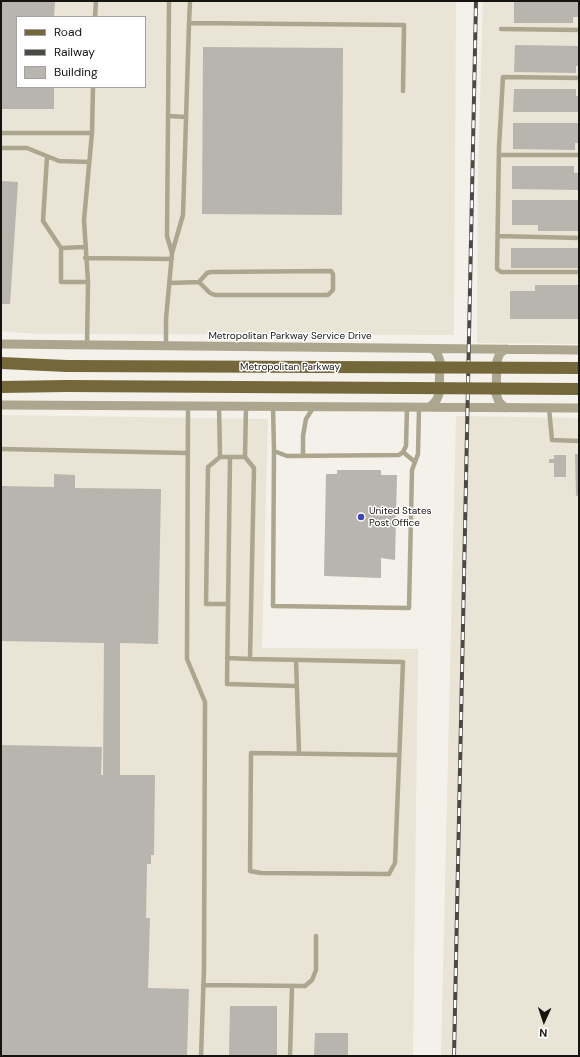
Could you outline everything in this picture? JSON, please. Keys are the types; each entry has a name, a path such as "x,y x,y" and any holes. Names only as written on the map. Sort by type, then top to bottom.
{"main road":[{"name":"Metropolitan Parkway","path":"1,362 67,366 579,368"},
{"name":"Metropolitan Parkway","path":"1,388 67,386 579,388"}],"street":[{"name":"Metropolitan Parkway Service Drive","path":"1,344 579,350"},
{"path":"430,408 436,401 439,394 440,361 437,353 433,349"},
{"path":"505,408 499,402 496,394 497,361 500,353 506,349"},
{"path":"1,405 579,408"}],"lane":[{"path":"96,1 96,16"},
{"path":"169,1 167,236 172,253"},
{"path":"166,346 166,319 172,253 183,215 190,1"},
{"path":"189,23 404,25 403,91"},
{"path":"501,29 579,30"},
{"path":"579,78 503,76 499,155 497,269 501,272 579,272"},
{"path":"87,346 88,282 85,258 84,220 92,133 93,88"},
{"path":"168,116 186,116"},
{"path":"1,133 92,133"},
{"path":"1,148 27,148 59,161 89,162"},
{"path":"499,155 579,155"},
{"path":"48,156 43,221 61,248 61,282 88,282"},
{"path":"498,236 579,238"},
{"path":"61,248 85,247"},
{"path":"85,258 172,259"},
{"path":"170,283 199,282 207,273 211,272 331,271 333,274 333,290 328,295 215,295 210,293 199,282"},
{"path":"188,405 187,659 205,702 203,984 200,1056"},
{"path":"219,405 220,457"},
{"path":"246,406 245,457 254,468 250,659"},
{"path":"273,406 273,606 409,608 412,470 418,454 419,408"},
{"path":"303,456 303,436 306,419 315,406"},
{"path":"274,451 287,456 393,456 403,452 406,446 407,408"},
{"path":"549,408 552,440 579,441"},
{"path":"1,449 187,453"},
{"path":"403,452 415,462"},
{"path":"228,604 206,604 208,467 220,457 245,457"},
{"path":"230,457 227,684 296,686"},
{"path":"227,658 403,662 398,755 395,863 390,874 261,873 250,871 251,753 398,755"},
{"path":"296,660 299,753"},
{"path":"203,984 305,986 312,980 316,970 316,936"},
{"path":"290,1056 292,986"}],"shaded area":[{"path":"1,1 456,1 454,335 37,334 1,331"},
{"path":"483,1 579,1 579,344 477,343 478,170"},
{"path":"1,415 268,419 262,648 418,649 413,1056 1,1056"},
{"path":"456,416 579,418 579,1056 441,1056"}],"building":[{"path":"1,1 55,1 54,16 16,16 16,88 54,88 54,109 1,109"},
{"path":"514,1 579,1 579,17 573,17 573,23 514,23"},
{"path":"515,45 579,46 579,66 576,66 576,73 514,72"},
{"path":"203,47 343,48 342,215 202,214"},
{"path":"514,89 576,89 576,96 579,96 579,112 513,112"},
{"path":"513,123 579,123 579,143 575,143 575,150 513,149"},
{"path":"512,166 574,166 574,173 579,173 579,190 512,189"},
{"path":"1,181 18,182 10,304 1,304"},
{"path":"512,200 579,200 579,231 538,231 538,225 512,225"},
{"path":"511,248 579,248 579,268 511,268"},
{"path":"535,285 579,285 579,319 510,319 510,291 535,291"},
{"path":"575,454 579,454 579,495 576,496"},
{"path":"554,455 566,455 566,477 554,477 554,463 549,463 549,459 554,459"},
{"name":"United States Post Office","path":"337,470 381,470 381,475 397,475 395,560 381,558 381,578 324,576 326,474 337,474"},
{"path":"54,474 75,475 75,488 161,489 158,644 120,643 120,775 155,775 154,855 151,855 151,864 147,864 146,918 150,918 148,988 189,989 187,1056 1,1056 1,745 102,747 101,775 103,775 104,643 1,641 1,486 54,487"},
{"path":"230,1006 277,1006 277,1056 229,1056"},
{"path":"315,1033 348,1033 348,1056 314,1056"}],"railway":[{"path":"454,1056 476,1"}],"place":[{"name":"United States Post Office","path":"361,517"}]}
